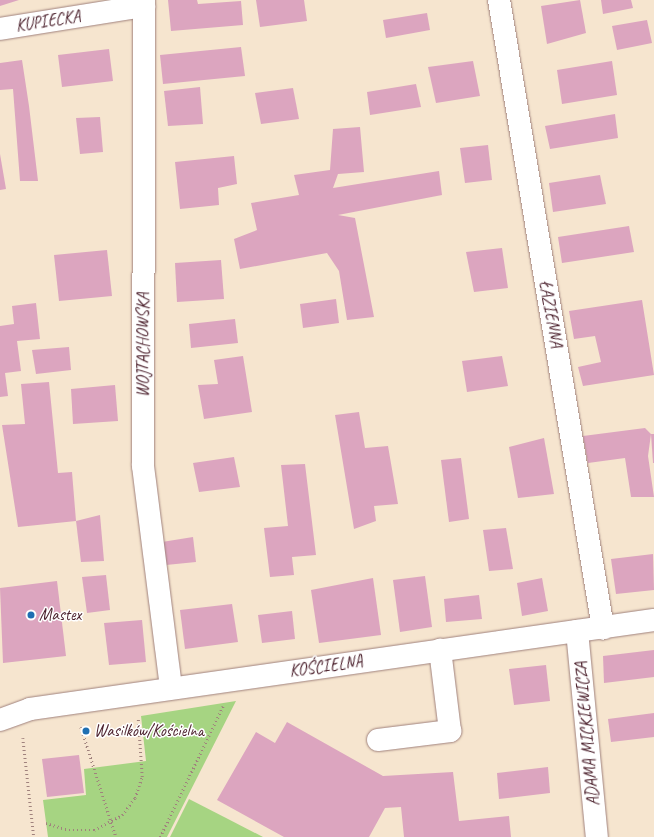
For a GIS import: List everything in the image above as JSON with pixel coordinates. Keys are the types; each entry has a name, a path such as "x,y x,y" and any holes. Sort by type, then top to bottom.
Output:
{"street":[{"name":"ŁAZIENNA","path":"499,0 603,628"},
{"name":"KUPIECKA","path":"0,29 144,3"},
{"name":"WOJTACHOWSKA","path":"144,3 143,466 171,688"},
{"name":"KOŚCIELNA","path":"0,720 30,709 654,620"},
{"name":"ADAMA MICKIEWICZA","path":"577,631 597,837"},
{"path":"378,740 450,731 440,650"}],"path":[{"path":"160,837 226,700"},
{"path":"46,823 82,830 112,822 135,798 142,777 137,713"},
{"path":"79,721 116,837"},
{"path":"22,731 34,837"}],"green space":[{"path":"236,701 167,837 48,837 43,800 86,795 84,769 146,761 141,716"},
{"path":"189,799 228,819 263,837 170,837"}],"building":[{"path":"0,0 19,0 0,6"},
{"path":"168,0 197,0 198,4 241,1 243,25 171,31"},
{"path":"256,0 304,0 307,21 260,27"},
{"path":"580,0 586,33 547,44 541,6"},
{"path":"601,0 631,0 633,8 603,14"},
{"path":"427,13 430,30 386,38 383,20"},
{"path":"647,20 652,43 617,50 612,26"},
{"path":"241,47 245,76 163,84 160,55"},
{"path":"109,49 113,81 62,87 58,55"},
{"path":"22,60 38,181 20,181 13,89 0,90 0,63"},
{"path":"473,61 480,96 436,103 428,67"},
{"path":"612,61 617,95 562,104 557,70"},
{"path":"416,84 421,107 370,115 367,92"},
{"path":"200,87 203,124 168,126 164,91"},
{"path":"293,88 299,119 261,124 255,93"},
{"path":"615,114 618,138 550,149 545,126"},
{"path":"100,117 103,152 80,154 76,118"},
{"path":"360,127 364,172 338,174 333,188 439,171 442,195 338,215 355,218 374,317 347,320 339,271 327,253 240,269 234,239 257,230 251,203 299,195 294,175 330,170 333,129"},
{"path":"488,145 492,180 465,183 460,148"},
{"path":"0,154 6,189 0,190"},
{"path":"234,156 237,184 218,188 219,205 180,209 175,162"},
{"path":"600,175 606,204 553,212 549,183"},
{"path":"629,226 634,252 562,263 558,237"},
{"path":"502,248 508,288 474,292 466,252"},
{"path":"107,250 112,296 59,301 54,255"},
{"path":"221,260 224,299 177,302 175,263"},
{"path":"336,299 339,323 303,328 300,304"},
{"path":"642,300 654,375 583,386 578,367 601,362 595,336 574,339 569,311"},
{"path":"36,303 40,339 17,341 21,371 5,373 8,396 0,397 0,326 14,324 12,306"},
{"path":"235,319 238,343 191,348 189,324"},
{"path":"69,347 71,370 36,374 32,350"},
{"path":"243,356 252,412 204,419 198,385 218,384 214,360"},
{"path":"502,356 508,386 467,392 462,361"},
{"path":"49,382 58,473 72,472 76,521 18,527 2,425 25,424 21,384"},
{"path":"115,385 118,421 73,424 71,389"},
{"path":"359,412 365,448 388,446 398,504 374,506 376,521 354,529 335,415"},
{"path":"645,428 651,434 648,456 654,497 631,497 625,458 588,463 583,436"},
{"path":"651,434 654,434 654,463 653,463"},
{"path":"544,438 554,494 518,498 509,447"},
{"path":"234,457 240,487 199,492 193,463"},
{"path":"461,458 469,519 449,522 441,460"},
{"path":"305,464 316,555 292,557 294,575 270,577 264,528 288,526 281,465"},
{"path":"100,515 104,561 81,562 76,521"},
{"path":"506,528 513,569 489,571 483,530"},
{"path":"193,537 196,562 166,565 162,542"},
{"path":"653,554 654,590 616,594 611,559"},
{"path":"106,575 110,610 87,613 82,577"},
{"path":"425,576 432,627 400,632 393,580"},
{"path":"373,578 381,635 319,643 311,590"},
{"path":"542,578 548,611 522,616 517,583"},
{"name":"Mastex","path":"57,581 66,656 3,663 0,588"},
{"path":"479,595 482,619 446,622 444,599"},
{"path":"232,604 238,642 185,649 180,610"},
{"path":"292,611 295,639 262,643 258,615"},
{"path":"142,620 146,662 109,665 104,623"},
{"path":"654,650 654,677 604,683 603,656"},
{"path":"546,665 550,701 514,705 509,669"},
{"path":"654,713 654,737 611,742 608,719"},
{"path":"287,722 383,776 453,772 459,821 509,816 511,837 404,837 401,807 385,808 369,837 284,837 217,800 256,732 275,743"},
{"path":"79,755 84,793 47,797 42,759"},
{"path":"548,767 550,793 499,799 497,773"}],"place":[{"name":"Mastex","path":"31,615"},
{"name":"Wasilków/Kościelna","path":"86,731"}]}
